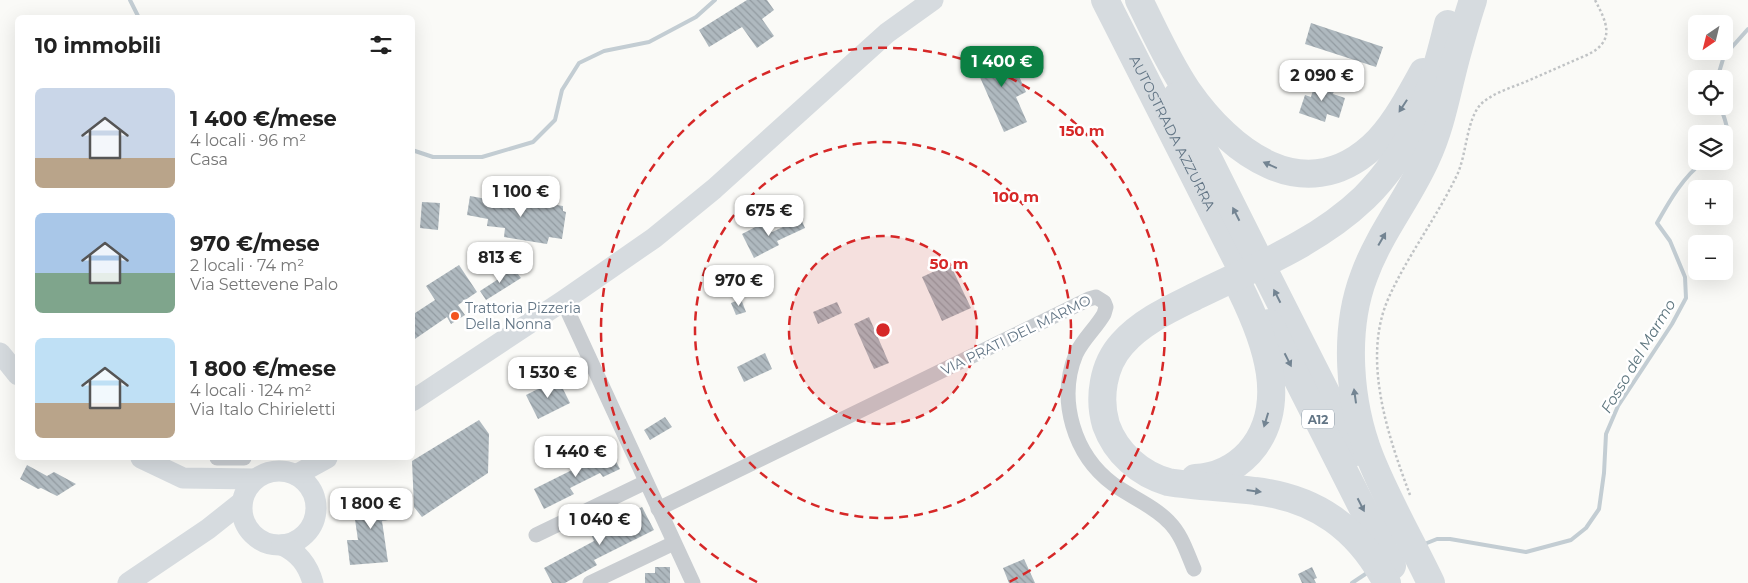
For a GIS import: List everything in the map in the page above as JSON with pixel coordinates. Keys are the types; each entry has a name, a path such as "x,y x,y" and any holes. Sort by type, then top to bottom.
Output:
{"highway":[{"path":"1139,0 1183,84 1219,130 1261,161 1280,169 1301,174 1335,170 1357,158 1373,146 1407,100 1452,12"},
{"path":"1399,564 1375,469 1361,429 1352,369 1351,345 1353,322 1357,296 1369,262 1415,181 1434,140 1446,101 1456,55 1473,0"},
{"path":"1117,7 1137,78 1248,274 1268,364 1271,398 1265,426 1251,450 1240,461 1225,471 1205,477 1188,478 1168,475 1151,469 1130,453 1120,438 1109,408 1112,376 1122,355 1139,336 1151,327 1248,274 1307,240 1342,217 1366,196 1387,172 1409,140 1423,110 1435,76 1452,12"},
{"path":"1431,583 1356,540 1336,520 1305,502 1261,491 1174,483 1147,474 1132,463 1119,449 1111,435 1103,412 1103,391 1108,369 1121,345 1141,327 1156,317 1306,249 1352,217 1379,191 1408,152 1456,55"},
{"name":"A12","path":"1248,274 1399,564"}],"main road":[{"path":"415,399 564,301 670,225 777,133 887,33 933,0"},
{"path":"0,353 15,371"},
{"path":"145,460 183,478 255,479"},
{"path":"304,482 324,460"},
{"path":"128,583 208,529 242,501 248,487 255,479 264,474 278,471 304,482 315,499 316,510 309,529 303,536 293,542 272,544 260,540 248,528 244,520 242,501 223,480"},
{"path":"208,529 225,526 248,528"},
{"path":"309,529 308,541 312,561 312,578"},
{"path":"282,544 301,558 312,578"}],"street":[{"name":"VIA PRATI DEL MARMO","path":"658,509 1096,297 1104,302 1106,307 1104,314 1078,351 1070,378 1069,403 1076,437 1083,451 1102,475 1170,523 1183,542 1194,569"},
{"path":"564,301 692,583"},
{"path":"415,386 434,387"},
{"path":"536,535 646,482"},
{"path":"590,583 674,543"}],"path":[{"path":"1412,500 1392,440 1378,380 1378,333 1385,306 1457,175 1464,155 1471,122 1476,112 1483,103 1496,94 1587,55 1598,48 1605,38 1607,26 1595,0"}],"building":[{"path":"747,0 767,0 774,10 762,19 774,36 757,48 742,27 709,47 699,30"},
{"path":"1311,23 1383,47 1376,67 1305,44"},
{"path":"995,49 1001,63 1011,58 1026,92 1016,97 1027,122 1004,132 972,59"},
{"path":"1316,79 1336,85 1333,94 1345,98 1339,118 1327,114 1325,122 1299,113 1305,95 1311,97"},
{"path":"470,196 492,200 492,197 551,207 551,204 563,206 563,211 566,212 562,239 549,237 547,244 504,237 505,228 487,226 488,219 467,215"},
{"path":"422,202 440,203 438,230 420,228"},
{"path":"801,219 805,228 777,241 779,245 754,258 742,234 767,221 772,232"},
{"path":"950,264 971,308 942,321 922,277"},
{"path":"459,265 477,292 458,305 465,315 451,324 447,317 415,339 415,313 435,300 426,286"},
{"path":"514,269 521,278 486,300 480,291"},
{"path":"741,299 746,312 736,315 731,303"},
{"path":"837,302 842,313 818,324 813,312"},
{"path":"869,317 889,363 874,369 854,324"},
{"path":"765,353 772,369 744,382 737,367"},
{"path":"558,379 570,403 538,419 526,395"},
{"path":"665,417 672,427 650,440 644,430"},
{"path":"479,420 489,434 488,473 422,517 414,507 412,461"},
{"path":"610,450 620,469 603,477 600,473 570,488 574,494 544,509 534,489 572,470 570,466 596,452 598,456"},
{"path":"27,465 47,476 54,472 76,484 57,496 41,488 38,489 20,479"},
{"path":"392,494 395,519 382,521 388,562 350,565 347,540 358,540 352,499"},
{"path":"642,507 654,530 594,560 597,565 565,583 552,583 544,568 594,541 591,534"},
{"path":"1024,559 1035,583 1009,583 1003,568"},
{"path":"655,567 670,567 670,583 645,583 645,573 655,573"},
{"path":"1312,567 1317,578 1314,579 1316,583 1302,583 1298,574"}],"waterway":[{"path":"130,0 138,15"},
{"path":"415,151 433,157 482,157 533,142 555,120 562,90 579,63 604,51 649,42 696,17 715,0"},
{"name":"Fosso del Marmo","path":"1720,70 1724,56 1748,29"},
{"name":"Fosso del Marmo","path":"1723,115 1726,125"},
{"name":"Fosso del Marmo","path":"1422,545 1437,539 1450,539 1526,552 1571,540 1586,528 1599,509 1604,473 1606,434 1618,406 1672,324 1686,298 1685,277 1670,241 1657,223 1672,197 1693,170"},
{"name":"Fosso del Marmo","path":"1352,583 1367,573"}],"place":[{"name":"Trattoria Pizzeria Della Nonna","path":"455,316"}]}
